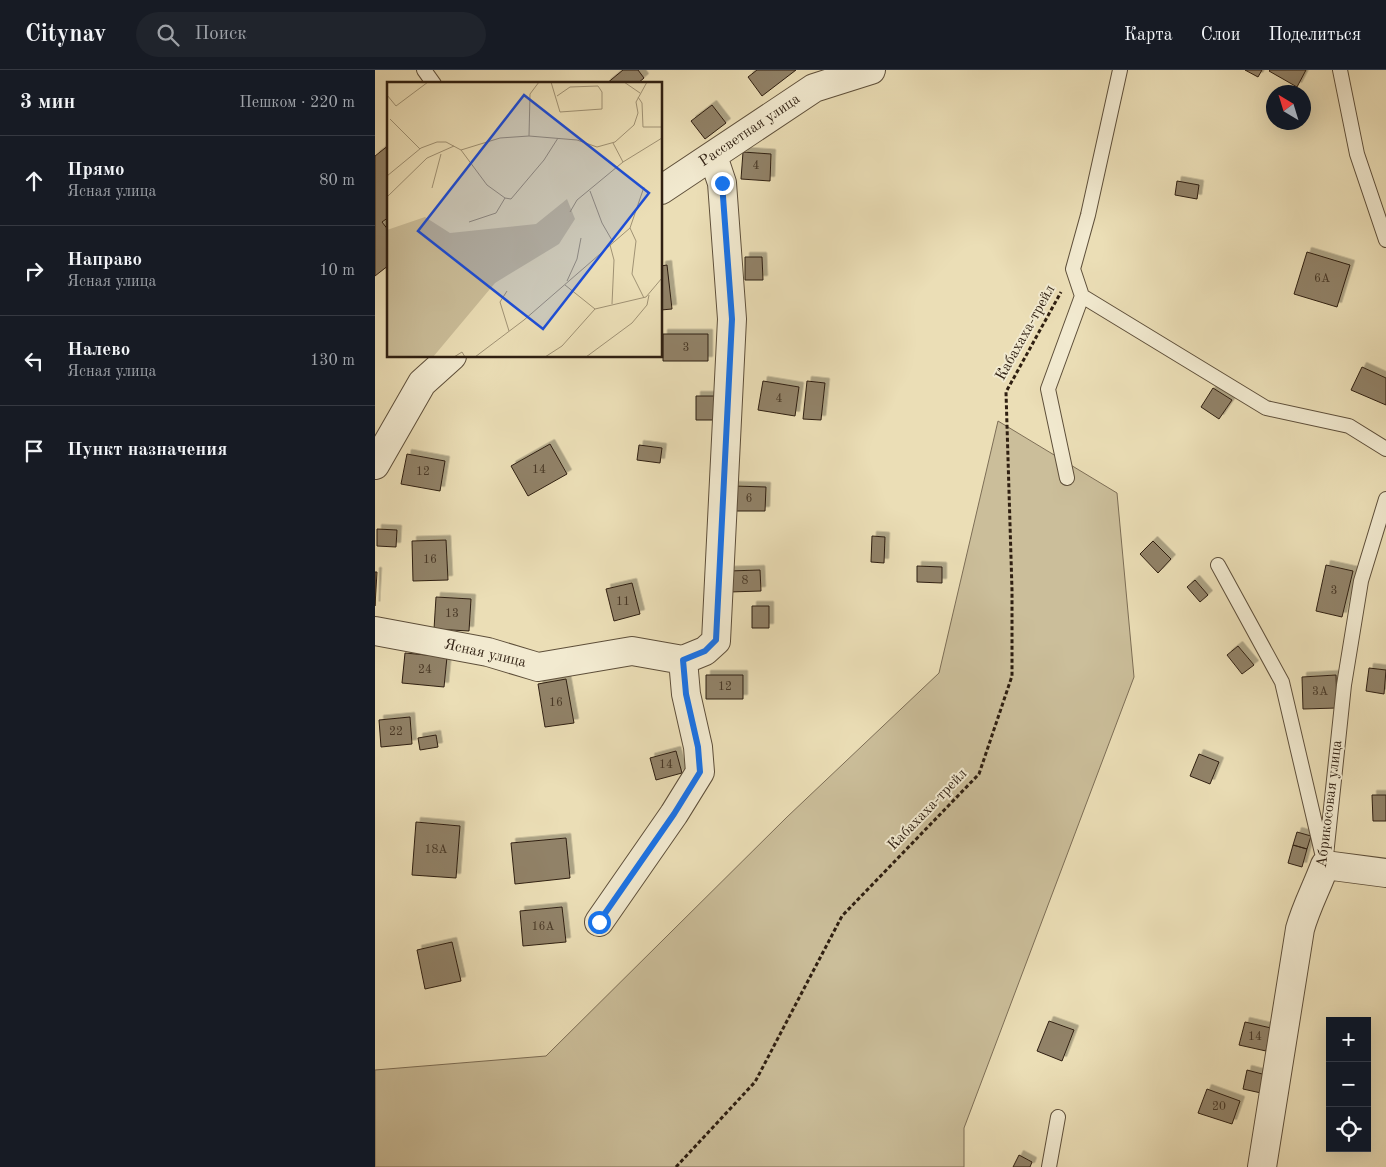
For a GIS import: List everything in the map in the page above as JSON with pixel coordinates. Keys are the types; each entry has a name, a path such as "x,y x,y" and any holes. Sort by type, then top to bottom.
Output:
{"street":[{"name":"Рассветная улица","path":"663,189 813,88 871,70"},
{"path":"599,922 674,814 700,772 698,747 686,694 683,660 705,651 716,640 732,319 722,183 713,156"},
{"path":"375,465 422,383 450,358"},
{"name":"Ясная улица","path":"375,631 488,652 538,667 632,651 683,660"},
{"path":"1325,865 1386,873"},
{"name":"Абрикосовая улица","path":"1262,1167 1299,929 1325,865"}],"lane":[{"path":"424,70 433,82"},
{"path":"1067,478 1048,389 1082,296 1073,268 1088,215 1120,70"},
{"path":"1340,70 1357,154 1386,240"},
{"path":"1082,296 1266,408 1349,426 1386,449"},
{"name":"Абрикосовая улица","path":"1325,865 1344,685 1361,581 1386,499"},
{"path":"1218,565 1282,682 1325,865"},
{"path":"1049,1167 1057,1117"}],"path":[{"name":"Кабахаха-трейл","path":"676,1167 755,1082 842,916 979,774 1012,676 1013,590 1006,392 1073,268"}],"shaded area":[{"path":"998,421 1117,493 1134,677 964,1128 964,1167 375,1167 375,1070 546,1056 787,817 939,673"}],"building":[{"path":"623,70 638,70 644,78 639,82 608,82"},
{"path":"757,70 796,70 762,96 748,77"},
{"path":"1245,70 1262,70 1258,77"},
{"path":"1306,70 1298,85 1294,85 1269,71"},
{"path":"712,105 726,123 705,139 691,121"},
{"path":"387,147 387,218 382,222 387,228 387,267 375,276 375,156"},
{"path":"743,152 771,154 770,181 741,179"},
{"path":"1177,181 1199,185 1197,199 1175,195"},
{"path":"1307,252 1350,265 1337,307 1294,294"},
{"path":"745,257 762,257 763,280 745,280"},
{"path":"667,265 672,309 663,310 663,266"},
{"path":"663,334 708,334 708,361 663,361"},
{"path":"1362,367 1386,378 1386,405 1351,390"},
{"path":"763,381 799,387 795,416 758,410"},
{"path":"807,381 825,383 821,420 803,419"},
{"path":"1213,388 1232,400 1219,419 1201,407"},
{"path":"696,396 719,396 719,420 696,420"},
{"path":"550,444 567,474 528,496 511,466"},
{"path":"639,445 662,448 660,463 637,460"},
{"path":"407,454 445,461 440,491 401,484"},
{"path":"734,486 766,487 765,511 733,511"},
{"path":"377,529 397,530 396,547 377,546"},
{"path":"872,536 885,537 884,563 871,562"},
{"path":"446,540 448,580 413,581 412,541"},
{"path":"1153,541 1171,559 1158,573 1140,554"},
{"path":"1326,565 1353,571 1342,617 1316,611"},
{"path":"917,566 942,567 942,583 917,582"},
{"path":"760,570 761,591 729,592 728,571"},
{"path":"375,572 377,572 375,606"},
{"path":"1195,580 1208,595 1200,602 1187,587"},
{"path":"632,583 640,614 614,621 606,589"},
{"path":"436,597 471,599 469,631 434,629"},
{"path":"752,606 769,606 769,628 752,628"},
{"path":"1238,646 1254,665 1242,674 1227,655"},
{"path":"405,653 447,657 444,687 402,683"},
{"path":"1369,668 1386,670 1384,694 1366,691"},
{"path":"706,675 743,675 743,699 706,699"},
{"path":"1336,675 1337,708 1303,709 1302,677"},
{"path":"566,679 574,723 545,727 538,684"},
{"path":"410,717 412,744 381,747 379,720"},
{"path":"436,735 438,747 420,750 418,738"},
{"path":"676,751 682,773 656,780 650,758"},
{"path":"1199,754 1219,762 1210,784 1190,776"},
{"path":"1372,795 1386,795 1386,821 1373,821"},
{"path":"416,822 460,826 456,878 412,875"},
{"path":"1297,832 1311,836 1307,849 1293,845"},
{"path":"566,838 570,878 515,884 511,843"},
{"path":"1293,845 1307,849 1302,867 1288,863"},
{"path":"562,907 566,942 523,946 520,911"},
{"path":"452,942 461,981 425,989 417,950"},
{"path":"1049,1021 1074,1030 1062,1061 1037,1051"},
{"path":"1245,1022 1271,1028 1266,1051 1239,1045"},
{"path":"1247,1070 1266,1075 1261,1093 1243,1089"},
{"path":"1207,1089 1240,1101 1232,1124 1198,1113"},
{"path":"1019,1155 1032,1162 1030,1167 1013,1167"}],"route":[{"path":"599,922 674,814 700,772 698,747 686,694 683,660 705,651 716,640 732,319 722,183"}]}
